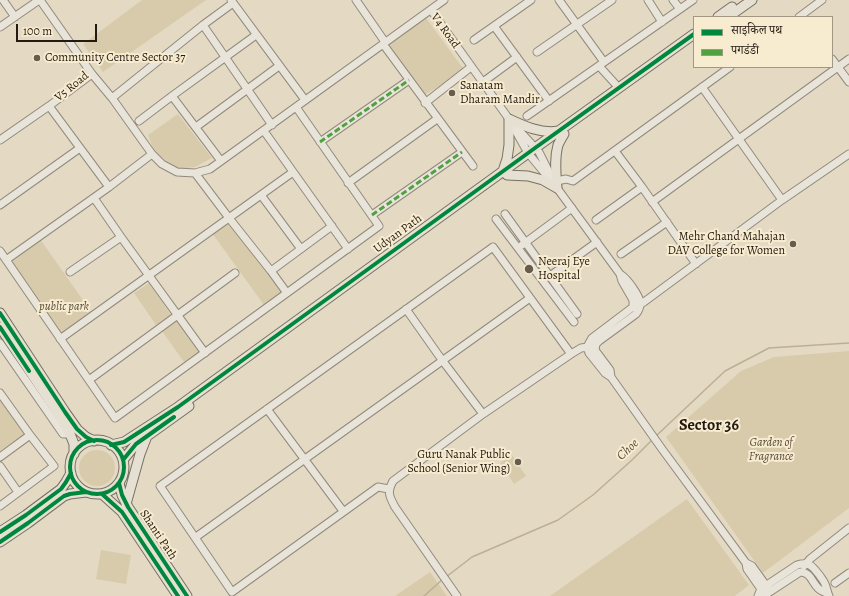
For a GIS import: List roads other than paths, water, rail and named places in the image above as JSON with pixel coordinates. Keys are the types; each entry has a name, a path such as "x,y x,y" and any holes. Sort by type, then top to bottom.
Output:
{"main road":[{"path":"719,16 742,0"},
{"path":"729,16 752,0"},
{"name":"Udyan Path","path":"111,445 124,442 178,407 533,153 693,35"},
{"name":"Udyan Path","path":"561,132 693,42"},
{"path":"509,119 526,127 547,132 561,132 556,158 557,185 528,176 505,173 509,145 509,119"},
{"name":"Udyan Path","path":"123,460 136,444 505,173"},
{"path":"0,313 73,424 86,437 94,441 105,442 115,447 121,455 124,468 119,483 110,491 102,494 86,492 64,496 0,542"},
{"path":"0,327 59,415 74,444 74,454"},
{"path":"126,504 140,454 147,436"},
{"path":"86,492 72,479 70,470 72,458 78,449 84,444 94,441"},
{"path":"0,532 61,489 71,473"},
{"name":"Shanti Path","path":"119,483 126,504 187,596"},
{"name":"Shanti Path","path":"102,494 122,512 178,596"}],"street":[{"path":"3,0 14,17"},
{"path":"0,27 40,0"},
{"name":"V5 Road","path":"0,140 92,74 40,0"},
{"path":"356,0 425,103 472,166"},
{"path":"431,10 444,0"},
{"path":"474,40 531,0"},
{"path":"559,0 619,88"},
{"path":"537,52 612,0"},
{"path":"648,0 662,22"},
{"path":"673,0 680,9"},
{"path":"527,116 693,0"},
{"path":"801,16 813,3 822,0"},
{"path":"112,98 232,2 305,100"},
{"name":"V4 Road","path":"195,174 210,169 222,161 431,10 620,274 622,281 637,304"},
{"path":"203,25 272,125"},
{"path":"494,26 549,102"},
{"path":"139,121 256,35"},
{"path":"482,82 517,57"},
{"path":"652,202 849,59"},
{"path":"833,60 849,82"},
{"path":"196,127 279,66"},
{"path":"425,103 471,67"},
{"path":"557,185 566,179 573,181 729,68"},
{"path":"92,74 112,98 152,154 162,164 177,172 195,174 287,293"},
{"path":"320,142 409,80"},
{"path":"702,87 782,200"},
{"path":"172,96 222,161"},
{"path":"49,106 109,187"},
{"path":"0,252 115,418 379,226 296,107"},
{"path":"348,182 437,119"},
{"path":"264,131 348,248"},
{"path":"0,205 80,148"},
{"path":"615,151 696,264"},
{"path":"372,215 462,152"},
{"path":"6,260 94,198 152,154"},
{"path":"457,596 395,507 390,497 389,489 393,481 483,414 570,354 581,348 592,346 599,341 636,314 639,311 637,304 696,264 782,200 849,154"},
{"path":"60,339 293,172"},
{"path":"596,220 642,187"},
{"path":"261,195 301,249"},
{"path":"94,198 120,237 205,353"},
{"path":"519,248 572,208"},
{"path":"505,214 577,314"},
{"path":"496,219 574,322"},
{"path":"621,254 666,222"},
{"path":"271,271 332,226"},
{"path":"70,272 120,237"},
{"path":"550,276 597,242"},
{"path":"389,489 378,486 232,592 160,486 493,247 570,354"},
{"path":"89,380 235,273"},
{"path":"196,537 530,298"},
{"path":"406,309 483,414"},
{"path":"0,343 63,434 70,434"},
{"path":"592,346 589,353 604,373 611,377 746,563 752,566 764,592"},
{"path":"0,393 54,466 0,506"},
{"path":"267,409 343,511"},
{"path":"0,457 30,435"},
{"path":"0,466 18,492"},
{"path":"802,572 806,564 849,528"},
{"path":"764,592 797,565 809,564 813,566 826,584 828,595"},
{"path":"764,592 802,572 808,574 819,589 828,595"},
{"path":"835,583 849,572"}],"waterway":[{"name":"Choe","path":"656,436 725,371 769,348 849,343"},
{"name":"Choe","path":"446,577 472,557 558,520 593,495 652,440"},
{"name":"Choe","path":"424,596 443,579"}],"place":[{"name":"Community Centre Sector 37","path":"37,58"},
{"name":"Sanatam Dharam Mandir","path":"452,93"},
{"name":"Mehr Chand Mahajan DAV College for Women","path":"793,244"},
{"name":"Neeraj Eye Hospital","path":"529,269"},
{"name":"Guru Nanak Public School (Senior Wing)","path":"518,462"}],"district":[{"name":"Sector 36","path":"709,426"}],"park label":[{"name":"public park","path":"64,307"},
{"name":"Garden of Fragrance","path":"771,450"}]}
